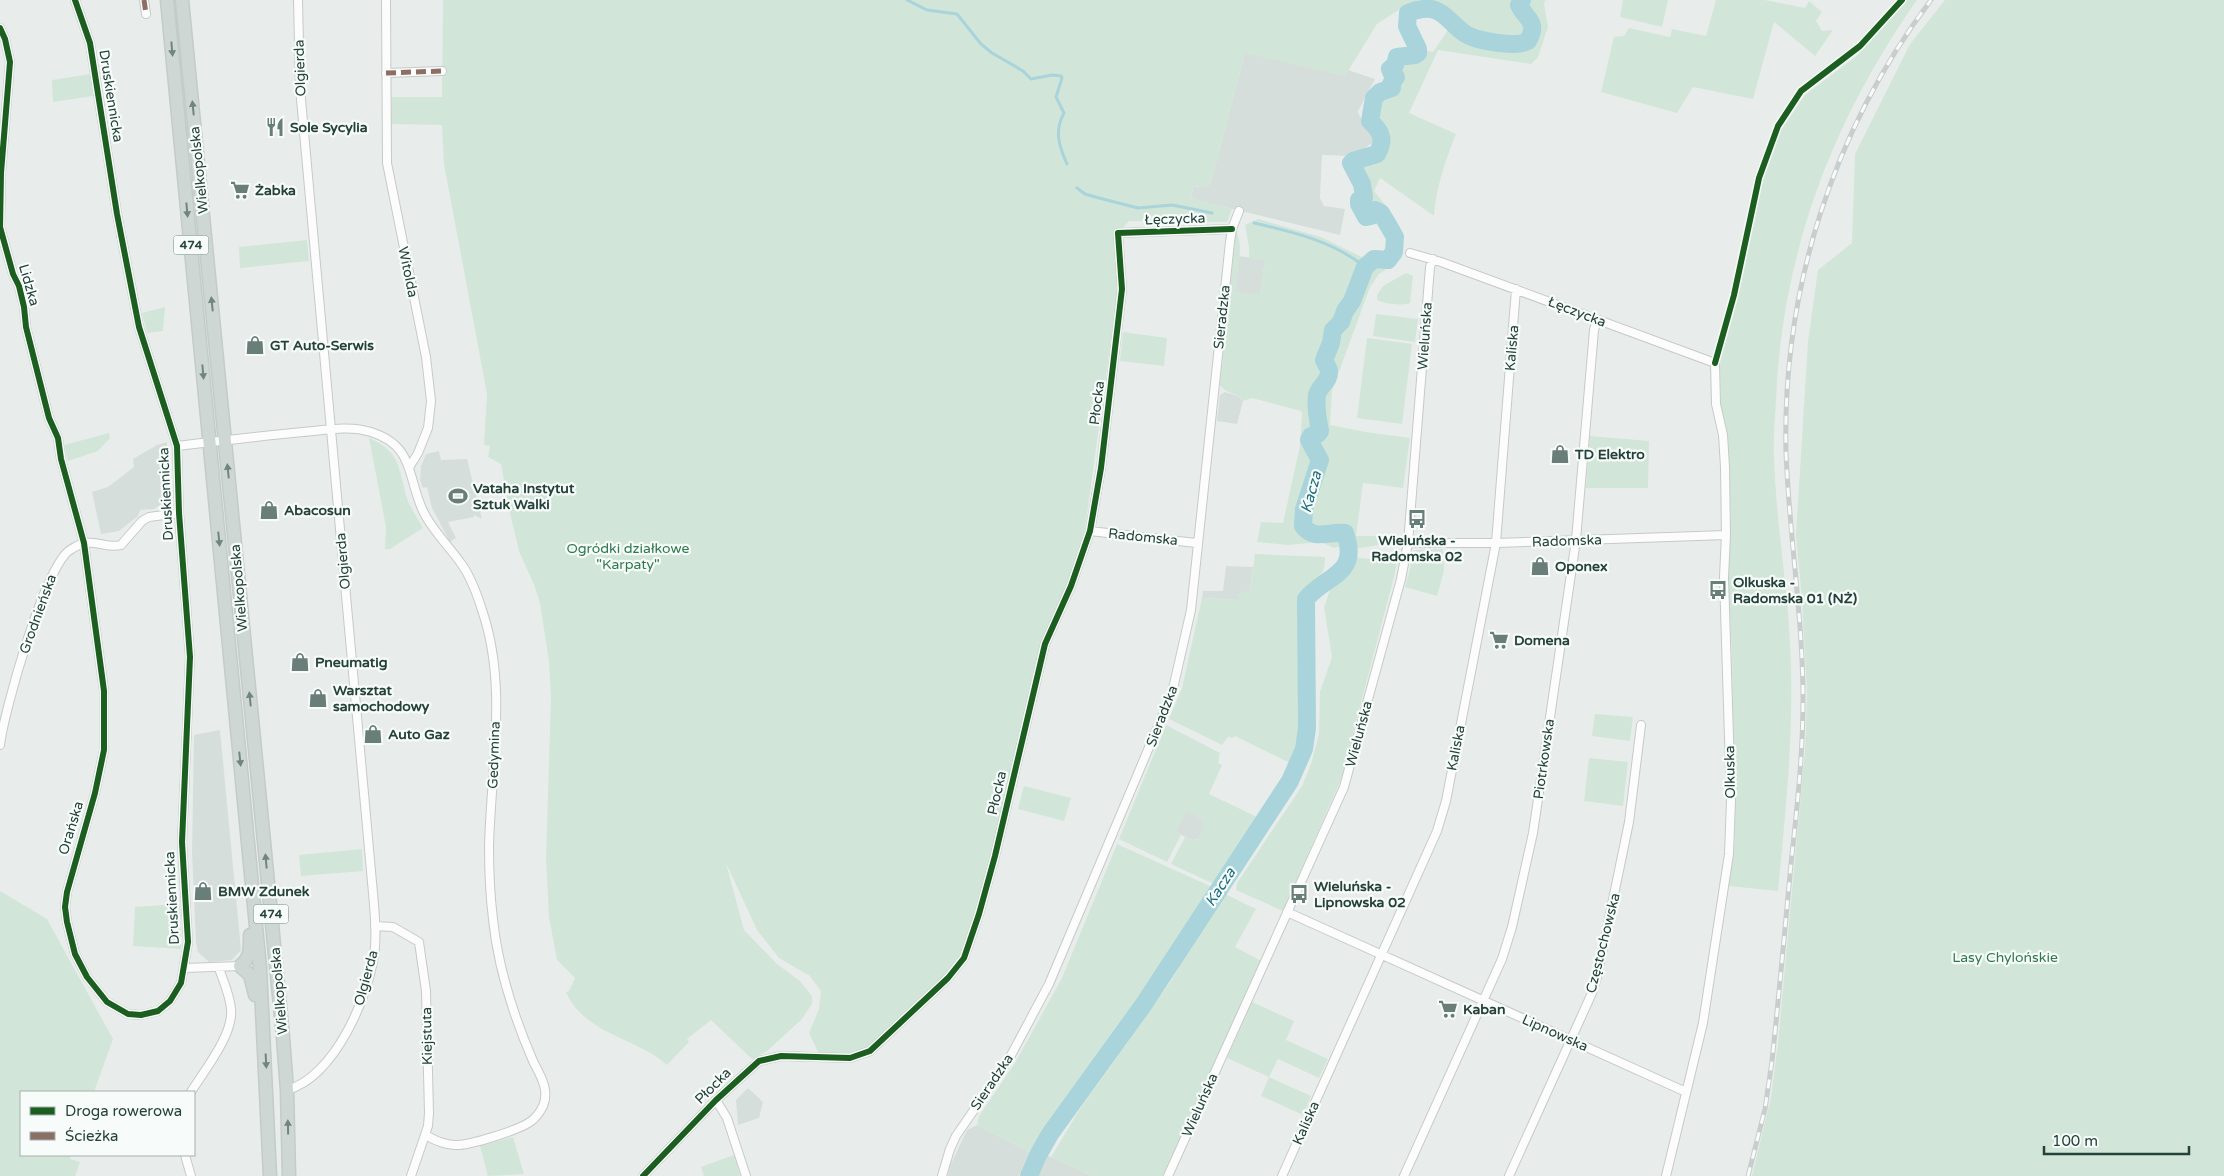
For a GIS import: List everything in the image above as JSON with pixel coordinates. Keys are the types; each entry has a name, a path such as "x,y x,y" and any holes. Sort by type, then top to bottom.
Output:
{"main road":[{"name":"Wielkopolska","path":"167,0 253,885 265,1039 270,1176"},
{"name":"Wielkopolska","path":"182,0 287,1090 289,1176"},
{"path":"253,885 250,950 248,959 240,966 250,974 253,981 265,1039"}],"street":[{"name":"Druskiennicka","path":"75,0 90,43 117,214 139,327 177,446 179,513 190,657 182,842 188,942 185,968"},
{"path":"144,0 146,14"},
{"name":"Olgierda","path":"287,1090 299,1086 316,1074 330,1056 353,1019 364,994 375,947 375,926 300,88 298,0"},
{"name":"Witolda","path":"386,0 387,164 426,357 431,401 426,434 410,466"},
{"name":"Lidzka","path":"0,28 5,39 10,62 2,150 0,227 13,274 19,286 28,336 49,418 58,438 61,459 84,543"},
{"path":"386,73 442,71"},
{"name":"Sieradzka","path":"942,1176 956,1136 1009,1060 1050,984 1172,692 1187,633 1232,229 1239,211"},
{"name":"Łęczycka","path":"1118,233 1232,229"},
{"name":"Płocka","path":"643,1176 716,1100 750,1068 768,1058 781,1056 841,1059 870,1051 948,978 964,958 995,856 1045,644 1071,586 1090,531 1104,449 1122,289 1118,233"},
{"name":"Łęczycka","path":"1410,254 1433,259 1714,363"},
{"name":"Wieluńska","path":"1168,1176 1348,774 1401,579 1408,543 1430,267 1433,259"},
{"name":"Kaliska","path":"1282,1176 1437,831 1446,801 1496,543 1516,289"},
{"name":"Piotrkowska","path":"1404,1176 1483,1002 1508,941 1534,833 1576,540 1594,330 1597,320"},
{"name":"Olkuska","path":"1666,1176 1703,1023 1729,854 1731,792 1724,578 1726,535 1723,435 1716,404 1714,363"},
{"name":"Gedymina","path":"243,438 330,429 359,429 373,432 398,448 410,466 414,488 424,512 435,532 463,565 484,615 494,662 495,686 496,730 489,846 490,893 494,926 501,961 521,1032 546,1091 545,1102 537,1116 527,1124 466,1145 441,1143 425,1135"},
{"name":"Druskiennicka","path":"177,446 243,438"},
{"path":"84,543 95,542 121,546 142,521 179,513"},
{"name":"Radomska","path":"1090,531 1196,542"},
{"name":"Radomska","path":"1408,543 1496,543 1726,535"},
{"name":"Grodnieńska","path":"0,745 2,726 16,673 52,573 64,555 84,543"},
{"name":"Orańska","path":"84,543 104,691 104,750 67,892 65,907 70,938 75,954 96,990 107,1002 128,1014 141,1015 158,1011 177,993 185,968"},
{"name":"Częstochowska","path":"1509,1176 1571,1040 1597,977 1626,838 1641,725"},
{"name":"Lipnowska","path":"1287,912 1686,1092"},
{"name":"Kiejstuta","path":"375,926 394,927 419,942 426,992 429,1113 425,1135 411,1176"},
{"path":"185,968 240,966"},
{"path":"193,1091 226,1034 231,1019 230,1000 219,968"},
{"path":"716,1100 727,1118 746,1176"},
{"path":"185,1156 191,1176"}],"shaded area":[{"path":"1245,53 1348,70 1375,79 1358,111 1376,140 1361,151 1350,156 1322,155 1320,198 1324,206 1345,209 1340,235 1191,199 1193,187 1210,185"},
{"path":"1239,256 1265,260 1260,296 1235,292"},
{"path":"1225,392 1238,396 1243,401 1237,424 1217,421 1220,395"},
{"path":"167,442 167,463 163,468 166,494 163,503 154,509 140,510 138,516 119,531 101,534 92,492 108,487 134,467 133,459 157,445"},
{"path":"439,451 441,460 467,459 482,519 474,515 474,517 448,522 456,538 450,542 432,508 427,487 423,488 420,480 421,466 426,454"},
{"path":"1226,566 1253,567 1250,590 1238,600 1202,598 1203,591 1223,591"},
{"path":"220,730 241,950 232,960 209,962 198,952 196,942 192,853 194,735"},
{"path":"1187,810 1202,819 1204,828 1198,839 1192,840 1175,832"},
{"path":"748,1088 763,1102 759,1118 738,1125 736,1100"},
{"path":"977,1125 1029,1152 1019,1176 948,1176 950,1166 967,1130"},
{"path":"1035,1150 1051,1157 1093,1176 1023,1176"}],"green space":[{"name":"Ogródki działkowe \"Karpaty\"","path":"443,0 1420,0 1408,4 1377,24 1345,76 1245,53 1210,185 1193,187 1191,198 1232,209 1227,222 1129,221 1118,233 1114,242 1118,287 1085,529 1067,583 1042,642 1034,668 992,854 962,957 942,980 895,1025 880,1038 857,1052 819,1054 809,1033 819,1009 821,991 810,976 779,958 757,930 726,863 744,930 777,964 800,981 812,996 812,1004 801,1020 767,1051 752,1059 711,1020 687,1039 689,1042 667,1065 655,1056 612,1034 585,1017 574,1006 566,992 569,991 575,978 557,960 549,917 546,859 551,698 549,661 540,603 519,551 501,464 488,457 490,446 484,445 487,394 444,164 442,125 391,124 392,97 442,97"},
{"path":"1427,0 1546,0 1544,3 1548,27 1538,57 1531,64 1438,50 1409,113 1456,134 1442,175 1434,216 1380,178 1374,191 1391,212 1401,230 1401,249 1398,262 1379,274 1370,287 1332,391 1330,425 1410,438 1403,488 1363,483 1356,536 1402,536 1397,542 1354,549 1355,540 1343,541 1342,546 1334,548 1321,542 1288,545 1257,542 1261,522 1283,523 1300,446 1302,414 1301,411 1252,398 1243,401 1220,385 1236,231 1239,238 1240,253 1235,292 1260,295 1265,260 1249,258 1245,225 1258,219 1321,237 1364,258 1384,253 1391,239 1379,225 1372,222 1367,224 1359,217 1357,213 1357,188 1348,161 1351,158 1362,158 1376,153 1379,148 1382,135 1373,119 1381,96 1388,95 1397,82 1402,59 1413,59 1422,50 1433,52 1456,18 1440,3"},
{"path":"1623,0 1668,0 1662,27 1620,17"},
{"path":"1716,0 1765,0 1805,8 1809,1 1822,12 1816,21 1822,31 1833,30 1815,56 1774,22 1753,99 1693,87 1677,113 1601,92 1614,37 1624,36 1629,28 1670,37 1672,29 1706,36"},
{"path":"1904,0 1917,0 1887,46 1860,93 1837,141 1817,190 1801,241 1789,293 1780,346 1774,442 1777,509 1790,642 1791,697 1788,780 1778,891 1729,886 1735,838 1732,653 1728,578 1731,519 1728,440 1721,406 1720,358 1761,183 1775,139 1805,95 1858,55"},
{"name":"Lasy Chylońskie","path":"1945,0 2224,0 2224,1176 1752,1176 1771,1097 1778,1043 1805,751 1807,694 1802,599 1796,535 1808,342 1818,270 1852,243 1855,154 1910,44"},
{"path":"90,74 93,96 53,102 52,80"},
{"path":"307,240 309,261 240,268 239,247"},
{"path":"1406,273 1413,276 1410,303 1394,304 1377,300 1377,295 1383,286"},
{"path":"165,307 163,331 147,333 142,313"},
{"path":"1376,314 1418,319 1415,342 1373,336"},
{"path":"1123,332 1167,338 1164,366 1120,361"},
{"path":"1367,338 1412,344 1402,424 1357,418"},
{"path":"109,433 110,438 98,451 68,461 64,445"},
{"path":"1590,436 1649,441 1648,488 1586,488"},
{"path":"369,438 380,444 394,456 408,501 423,528 390,549 385,549 386,527"},
{"path":"1443,549 1444,571 1437,596 1405,587 1415,550"},
{"path":"1255,554 1325,557 1322,572 1306,589 1300,603 1303,612 1304,647 1301,734 1292,764 1235,736 1233,738 1228,737 1222,745 1169,719 1182,688 1202,598 1238,600 1239,594 1250,590"},
{"path":"1353,557 1397,562 1341,779 1283,911 1236,890 1237,883 1302,786 1311,764 1319,734 1320,692 1332,657 1324,607 1330,590 1349,570"},
{"path":"1595,714 1633,717 1630,741 1592,736"},
{"path":"1166,725 1220,753 1218,763 1222,765 1209,794 1257,817 1226,869 1214,884 1171,864 1185,837 1192,840 1198,839 1204,828 1202,819 1187,811 1175,832 1181,835 1167,862 1119,839"},
{"path":"1589,758 1628,762 1623,806 1584,801"},
{"path":"1024,786 1071,798 1064,821 1018,809"},
{"path":"1117,844 1212,887 1201,904 1203,909 1197,918 1191,922 1160,975 1029,1152 977,1125 979,1116 1015,1063 1062,978"},
{"path":"362,849 363,871 301,876 299,855"},
{"path":"0,891 47,919 113,1039 94,1091 20,1091 20,1156 71,1156 70,1159 80,1162 75,1176 0,1176"},
{"path":"1223,893 1256,909 1235,947 1261,961 1163,1176 1093,1176 1051,1157 1080,1109 1169,984"},
{"path":"180,904 181,949 133,946 135,907"},
{"path":"1252,1002 1294,1021 1286,1040 1328,1059 1319,1078 1278,1059 1269,1077 1227,1058"},
{"path":"1269,1077 1311,1096 1303,1115 1261,1096"},
{"path":"513,1137 524,1174 488,1176 480,1146"},
{"path":"734,1155 740,1176 704,1176 701,1167"}],"waterway":[{"path":"907,0 927,10 957,14 981,44 992,53 1023,71 1031,79 1052,75 1061,76 1056,97 1064,113 1058,132 1067,164"},
{"name":"Kacza","path":"1029,1176 1050,1134 1144,1004 1290,781 1304,749 1307,728 1306,599 1339,572 1345,566 1348,558 1345,533 1317,534 1307,531 1303,526 1304,509 1320,460 1309,440 1311,436 1318,434 1320,431 1317,395 1329,375 1329,370 1324,360 1331,343 1333,330 1341,322 1345,311 1352,301 1365,267 1374,259 1388,260 1394,252 1395,237 1381,213 1375,210 1371,216 1366,217 1359,204 1359,200 1364,197 1362,184 1351,163 1377,154 1381,144 1381,136 1370,121 1374,98 1380,92 1392,88 1391,84 1396,77 1390,69 1395,65 1397,57 1418,53 1418,49 1407,26 1408,13 1419,10 1435,10 1469,36 1496,43 1514,44 1528,41 1532,29 1530,21 1519,5 1522,0"},
{"path":"1077,188 1085,194 1138,208 1172,205 1212,213"},
{"path":"1254,223 1298,234 1326,244 1340,250 1365,267"}],"railway":[{"path":"1748,1176 1765,1109 1772,1061 1802,740 1801,637 1786,452 1787,391 1793,331 1804,272 1820,214 1841,157 1866,103 1896,50 1931,0"}],"marked path":[{"path":"144,0 146,14"},
{"path":"386,73 442,71"}],"cycle path":[{"path":"0,28 5,39 10,62 1,173 0,227 13,274 19,286 26,327 49,418 58,438 61,459 84,543 104,691 104,750 95,793 67,892 65,907 67,922 75,954 87,977 107,1002 128,1014 141,1015 158,1011 170,1001 181,983 188,942 182,842 190,657 179,513 177,446 139,327 117,214 90,43 75,0"},
{"path":"1715,363 1734,295 1759,178 1778,126 1801,91 1860,46 1902,0"},
{"path":"643,1176 716,1100 759,1061 781,1056 850,1058 870,1051 948,978 964,958 979,914 995,856 1045,644 1071,586 1090,531 1101,468 1122,289 1118,233 1232,229"}],"place":[{"name":"Sole Sycylia","path":"275,127"},
{"name":"Żabka","path":"240,190"},
{"name":"GT Auto-Serwis","path":"255,345"},
{"name":"TD Elektro","path":"1560,454"},
{"name":"Vataha Instytut Sztuk Walki","path":"458,496"},
{"name":"Abacosun","path":"269,510"},
{"name":"Wieluńska - Radomska 02","path":"1417,519"},
{"name":"Oponex","path":"1540,566"},
{"name":"Olkuska - Radomska 01 (NŻ)","path":"1718,590"},
{"name":"Domena","path":"1499,640"},
{"name":"Pneumatig","path":"300,662"},
{"name":"Warsztat samochodowy","path":"318,698"},
{"name":"Auto Gaz","path":"373,734"},
{"name":"BMW Zdunek","path":"203,891"},
{"name":"Wieluńska - Lipnowska 02","path":"1299,894"},
{"name":"Kaban","path":"1448,1009"}]}
